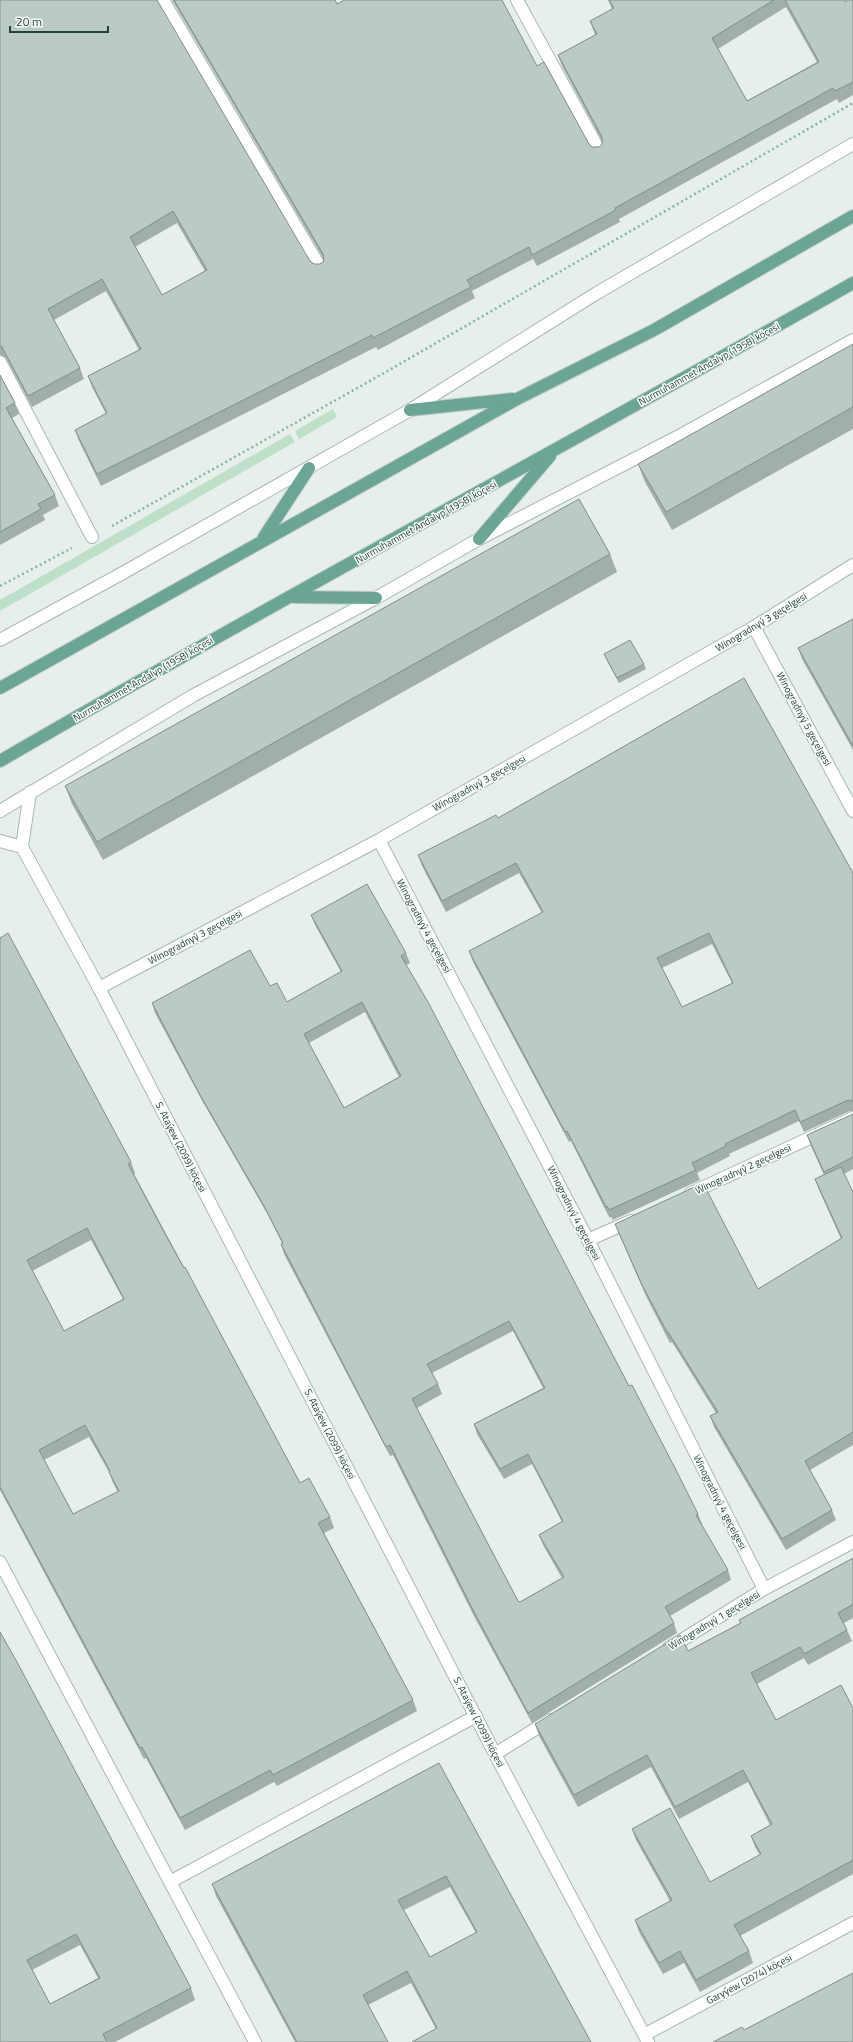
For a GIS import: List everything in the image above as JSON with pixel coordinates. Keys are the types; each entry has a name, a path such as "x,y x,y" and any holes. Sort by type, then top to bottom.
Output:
{"main road":[{"path":"0,688 263,539 517,399 654,330 853,216"},
{"name":"Nurmuhammet Andalyp (1958) köçesi","path":"0,761 167,664 292,596 853,283"},
{"path":"410,410 517,399"},
{"path":"479,539 556,449"},
{"path":"263,539 309,468"},
{"path":"292,596 376,598"}],"street":[{"path":"163,0 321,270"},
{"path":"516,0 600,152"},
{"path":"0,640 410,410 597,293 853,144"},
{"path":"0,811 194,695 376,598 479,539 681,435 853,340"},
{"path":"0,362 92,537"},
{"name":"Winogradnyý 3 geçelgesi","path":"99,988 379,840 754,627 853,565"},
{"name":"Winogradnyý 5 geçelgesi","path":"754,627 853,811"},
{"path":"0,841 22,847 30,792"},
{"name":"Winogradnyý 4 geçelgesi","path":"379,840 588,1240 764,1590"},
{"name":"S. Ataýew (2099) köçesi","path":"22,847 99,988 495,1754 646,2038"},
{"name":"Winogradnyý 2 geçelgesi","path":"681,1197 853,1118"},
{"path":"588,1240 638,1217"},
{"name":"Winogradnyý 1 geçelgesi","path":"656,1655 764,1590 853,1542"},
{"path":"0,1562 255,2042"},
{"path":"495,1754 562,1712"},
{"path":"170,1882 476,1716"},
{"name":"Garyýew (2074) köçesi","path":"646,2038 853,1923"}],"path":[{"path":"0,586 92,537 384,373 853,103"}],"green space":[{"path":"333,409 337,417 299,439 295,431"},
{"path":"290,434 295,442 0,611 0,600"}],"building":[{"path":"0,0 157,0 310,261 314,264 320,264 324,261 323,254 174,0 335,0 337,4 344,0 502,0 537,66 544,62 589,144 592,147 599,147 602,144 602,137 558,55 597,34 590,21 614,8 609,0 774,0 712,38 747,101 819,62 785,0 845,0 845,2 848,0 853,0 853,82 835,91 833,88 615,208 616,210 532,255 529,247 467,280 471,287 373,338 372,335 97,474 75,430 107,413 88,376 141,349 102,279 48,309 80,368 28,396 2,347 0,346","holes":["173,211 207,270 162,295 130,237"]},
{"path":"853,344 853,407 666,512 638,464"},
{"path":"0,375 15,403 6,408 55,495 38,504 41,509 0,532"},
{"path":"579,499 610,554 97,842 65,786"},
{"path":"853,619 853,746 798,648"},
{"path":"630,640 644,664 617,678 604,654"},
{"path":"744,678 853,873 853,1102 850,1100 846,1101 800,1122 795,1110 725,1144 726,1146 692,1163 696,1170 609,1210 607,1206 606,1207 567,1131 565,1132 469,951 543,912 516,863 442,901 418,855 496,815 498,818","holes":["709,933 733,983 682,1007 657,958"]},
{"path":"367,884 406,953 401,956 428,1002 629,1386 632,1385 698,1514 696,1515 728,1570 665,1607 674,1623 528,1713 472,1608 390,1445 386,1447 281,1244 283,1243 264,1206 200,1095 152,1003 250,950 270,986 277,983 287,1002 342,971 311,915","holes":["362,1002 401,1076 344,1108 304,1034","509,1321 545,1388 474,1424 500,1469 528,1454 563,1521 539,1535 564,1577 520,1602 518,1601 412,1399 438,1384 427,1364"]},
{"path":"8,933 131,1162 128,1164 164,1232 184,1268 185,1267 300,1483 309,1478 330,1517 318,1523 413,1700 273,1775 270,1770 180,1818 142,1747 140,1748 0,1487 0,938","holes":["87,1228 124,1299 64,1331 27,1260","85,1425 119,1491 73,1514 39,1450"]},
{"path":"853,1114 853,1157 824,1172 807,1135"},
{"path":"841,1167 853,1192 853,1432 805,1461 832,1510 782,1539 710,1416 718,1412 667,1332 642,1285 615,1224 703,1183 758,1289 842,1238 815,1179"},
{"path":"853,1558 853,1604 838,1613 847,1630 804,1654 800,1647 751,1673 776,1720 841,1685 853,1708 853,1860 734,1925 749,1951 696,1980 680,1951 659,1963 635,1920 672,1900 632,1829 670,1808 710,1882 761,1854 751,1836 772,1824 743,1770 675,1807 647,1755 574,1795 535,1724 680,1635 688,1651 741,1623 739,1620"},
{"path":"0,1632 191,1988 103,2034 107,2042 0,2042","holes":["76,1934 100,1978 50,2004 27,1960"]},
{"path":"439,1763 591,2042 412,2042 437,2028 407,1971 363,1995 388,2042 297,2042 212,1884","holes":["446,1876 477,1932 430,1957 398,1900"]},
{"path":"853,1973 853,2042 713,2042 742,2027 744,2030"}]}
